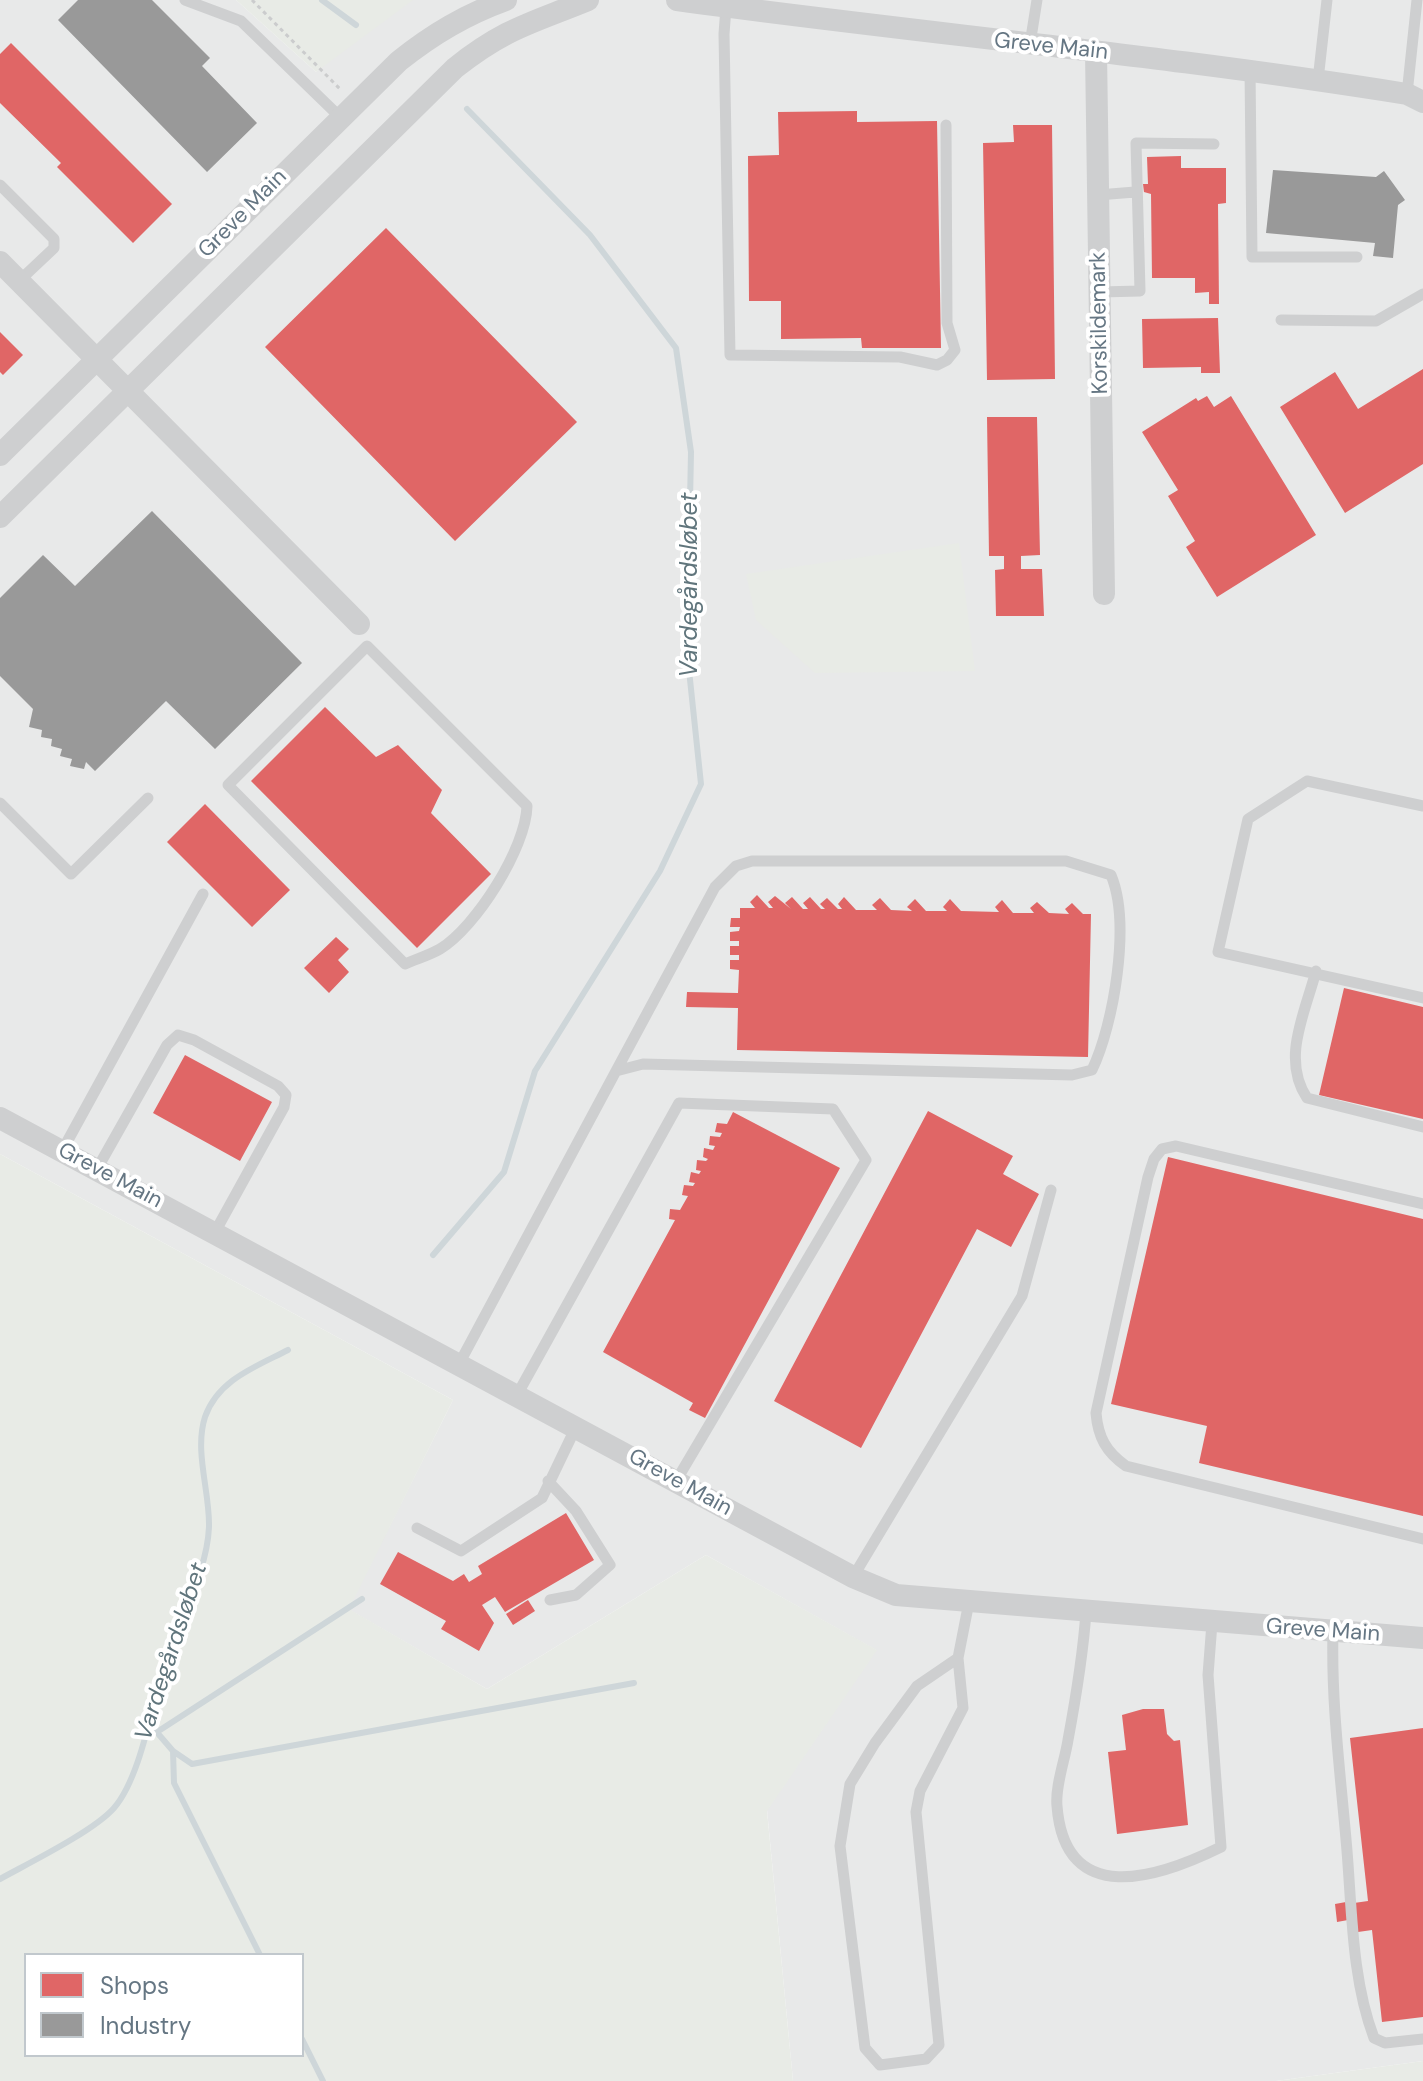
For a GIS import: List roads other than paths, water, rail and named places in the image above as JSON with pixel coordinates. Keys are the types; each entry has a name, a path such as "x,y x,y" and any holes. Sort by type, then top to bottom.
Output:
{"street":[{"name":"Greve Main","path":"0,455 399,61 436,32 472,12 506,0"},
{"name":"Greve Main","path":"0,517 455,68 490,40 523,23 588,0"},
{"name":"Greve Main","path":"677,0 1030,45 1250,69 1415,98"},
{"name":"Korskildemark","path":"1096,52 1104,594"},
{"path":"0,262 359,624"},
{"name":"Greve Main","path":"0,1118 853,1577 896,1595 1423,1638"}],"lane":[{"path":"185,0 241,21 348,111"},
{"path":"1030,45 1037,0"},
{"path":"1318,80 1327,0"},
{"path":"1415,98 1419,3"},
{"path":"726,7 730,355 900,357 937,365 947,360 955,350 947,323 946,125"},
{"path":"1250,69 1252,257 1357,257"},
{"path":"1100,292 1140,291 1136,143 1214,144"},
{"path":"0,185 54,239 54,248 19,281"},
{"path":"1098,195 1135,192"},
{"path":"1281,320 1376,321 1423,294"},
{"path":"359,624 367,646 527,806 527,825 495,891 442,948 405,964 228,785 367,646"},
{"path":"1423,806 1307,781 1248,819 1218,952 1316,971 1423,998"},
{"path":"0,803 71,874 148,798"},
{"path":"459,1364 616,1071 715,887 736,866 752,861 1066,861 1111,875 1119,895 1117,972 1099,1054 1092,1070 1057,1075 643,1064 616,1071"},
{"path":"62,1151 203,894"},
{"path":"1316,971 1293,1058 1297,1083 1307,1098 1423,1127"},
{"path":"97,1169 167,1045 178,1035 194,1040 278,1086 286,1095 284,1107 215,1232"},
{"path":"517,1395 679,1103 833,1109 866,1160 676,1481"},
{"path":"1423,1204 1176,1146 1162,1149 1148,1177 1096,1413 1103,1443 1112,1457 1126,1466 1423,1539"},
{"path":"853,1577 1022,1296 1051,1190"},
{"path":"417,1528 461,1551 542,1498 576,1426"},
{"path":"548,1481 576,1511 610,1565 576,1595 550,1600"},
{"path":"958,1658 917,1686 875,1743 850,1784 840,1846 865,2048 880,2065 926,2059 939,2045 916,1812 920,1791 963,1708 958,1658 969,1602"},
{"path":"1086,1612 1082,1666 1056,1804 1067,1852 1094,1873 1115,1877 1174,1870 1221,1847 1208,1675 1212,1623"},
{"path":"1333,1632 1333,1681 1355,1943 1367,2020 1374,2038 1385,2043 1423,2039"}],"waterway":[{"name":"Vardegårdsløbet","path":"322,0 356,25"},
{"name":"Vardegårdsløbet","path":"433,1255 504,1172 535,1071 660,871 701,784 687,651 691,452 676,348 590,235 467,109"},
{"name":"Vardegårdsløbet","path":"0,1879 92,1827 114,1808 124,1793 140,1754 170,1648 204,1558 209,1527 201,1444 205,1417 211,1404 228,1384 288,1350"},
{"path":"157,1732 362,1599"},
{"path":"148,1722 173,1751 192,1764 634,1683"},
{"path":"173,1751 174,1783 259,1953"},
{"path":"304,2043 323,2081"}]}
